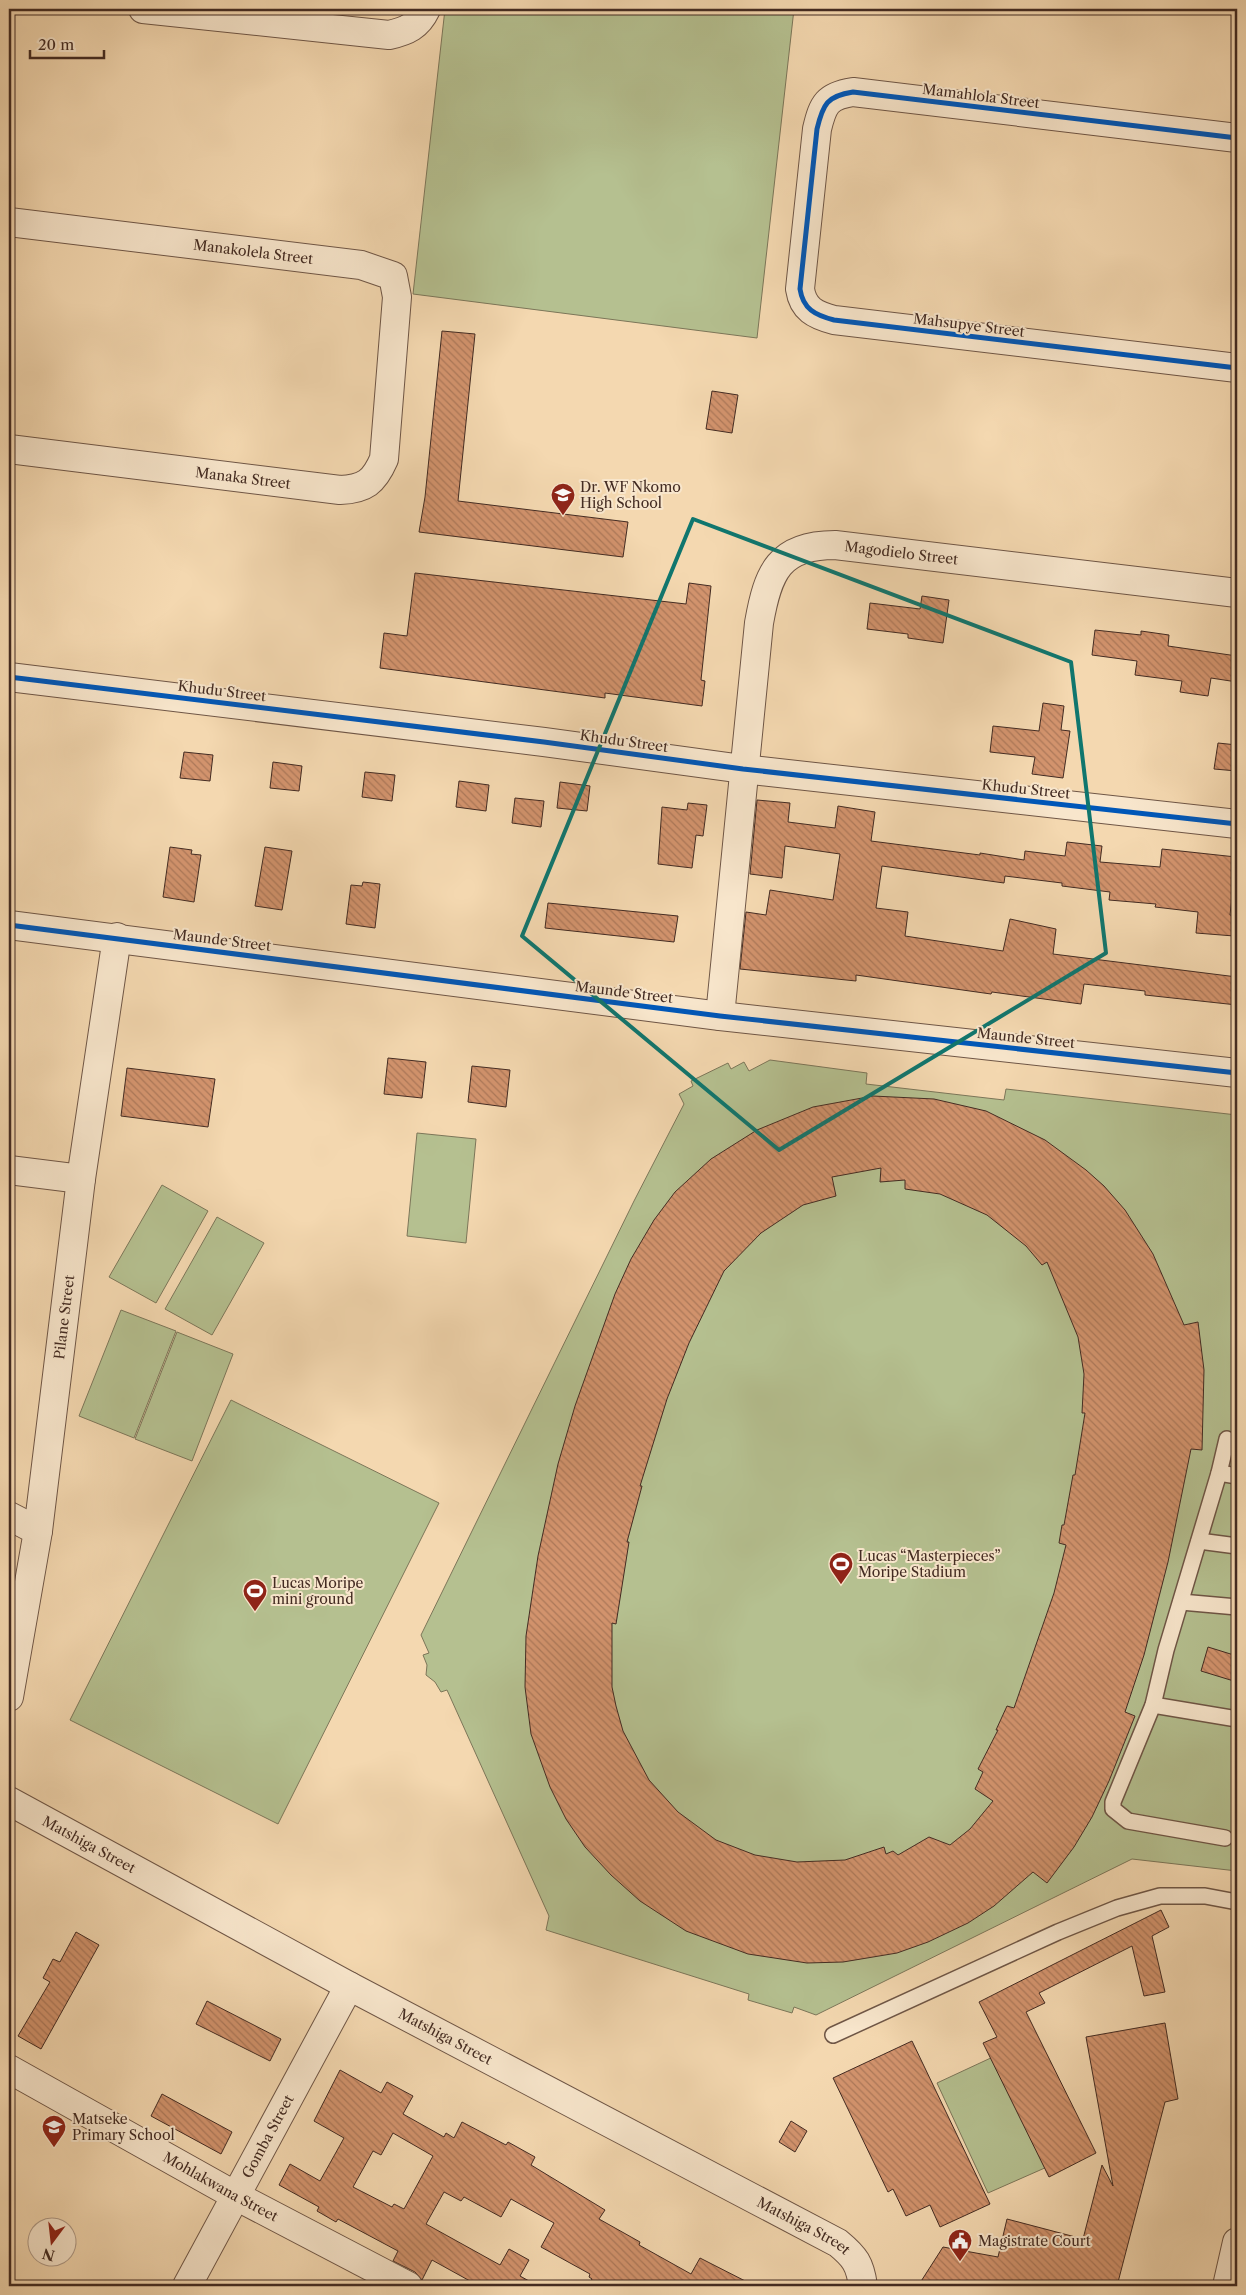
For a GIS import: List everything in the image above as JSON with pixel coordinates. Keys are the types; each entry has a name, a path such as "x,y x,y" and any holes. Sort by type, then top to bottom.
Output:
{"street":[{"path":"142,9 390,35 413,27 422,18 426,9"},
{"name":"Mamahlola Street","path":"809,203 817,129 823,107 830,98 853,92 1237,138"},
{"name":"Mahsupye Street","path":"809,203 800,289 802,300 808,310 819,316 834,320 1237,368"},
{"name":"Manakolela Street","path":"9,222 361,265 385,271 393,276 396,285 391,379"},
{"name":"Manaka Street","path":"9,449 340,490 353,490 373,480 384,459 391,379"},
{"name":"Magodielo Street","path":"720,1016 743,769 763,597 769,580 781,562 795,551 813,545 835,545 1237,593"},
{"name":"Khudu Street","path":"9,677 534,740 743,769 1237,824"},
{"name":"Maunde Street","path":"9,925 117,937 720,1016 1237,1073"},
{"name":"Pilane Street","path":"9,1697 38,1531 81,1179 117,937"},
{"path":"9,1170 81,1179"},
{"path":"9,1516 38,1531"},
{"name":"Matshiga Street","path":"9,1801 349,1986 838,2243 852,2255 861,2268 863,2286"},
{"name":"Gomba Street","path":"187,2286 349,1986"},
{"name":"Mohlakwana Street","path":"9,2069 236,2196 408,2286"},
{"path":"1227,2286 1237,2242"}],"lane":[{"path":"1225,1838 1128,1821 1113,1809 1113,1802 1153,1704 1181,1602 1220,1474 1227,1439"},
{"path":"1220,1474 1237,1476"},
{"path":"1199,1541 1237,1546"},
{"path":"1181,1602 1237,1607"},
{"path":"1153,1704 1237,1719"},
{"path":"833,2035 1058,1932 1116,1908 1160,1896 1205,1896 1237,1902"}],"highlighted area":[{"path":"693,519 1071,662 1106,953 779,1150 522,936"}],"green space":[{"path":"445,9 794,9 757,338 413,294"},
{"name":"Lucas “Masterpieces” Moripe Stadium","path":"770,1060 867,1073 866,1084 1004,1100 1006,1089 1237,1115 1237,1871 1132,1859 816,2015 794,2007 792,2013 748,2000 749,1994 546,1930 549,1916 447,1690 441,1692 435,1682 426,1675 427,1665 423,1655 429,1653 421,1635 634,1201 684,1104 679,1094 693,1086 691,1081 728,1063 731,1069 744,1062 749,1071"},
{"path":"417,1133 476,1139 466,1243 407,1236"},
{"path":"162,1185 208,1211 156,1303 109,1277"},
{"path":"217,1217 264,1243 212,1335 165,1309"},
{"path":"121,1310 176,1331 134,1438 79,1416"},
{"path":"177,1332 233,1354 192,1461 135,1439"},
{"name":"Lucas Moripe mini ground","path":"231,1400 439,1503 278,1824 70,1720"},
{"path":"995,2056 1047,2167 988,2193 937,2083"}],"building":[{"path":"442,331 475,334 458,501 628,522 623,557 419,532 425,497"},
{"path":"712,391 738,395 732,433 706,429"},
{"path":"415,573 686,604 689,583 711,586 701,680 705,681 702,706 605,693 605,698 380,668 384,633 407,636"},
{"path":"922,596 949,600 943,643 908,638 908,634 867,629 870,603 920,609"},
{"path":"1095,630 1141,635 1141,631 1169,635 1168,646 1237,656 1237,682 1211,678 1208,696 1180,692 1182,681 1135,675 1137,661 1092,655"},
{"path":"1043,703 1064,706 1061,730 1070,731 1063,778 1032,774 1035,757 990,752 993,726 1039,731"},
{"path":"1218,743 1237,745 1237,771 1214,769"},
{"path":"184,752 213,755 210,781 180,778"},
{"path":"273,762 302,766 299,791 270,788"},
{"path":"365,772 395,775 392,801 362,797"},
{"path":"459,781 489,785 486,811 456,807"},
{"path":"560,782 590,786 587,811 557,808"},
{"path":"515,798 544,801 541,827 512,823"},
{"path":"757,800 790,803 788,822 835,828 838,806 875,812 871,841 980,855 980,853 1024,860 1025,851 1065,856 1067,842 1102,846 1100,862 1160,867 1162,849 1236,857 1230,915 1236,916 1234,936 1196,933 1198,912 1155,907 1156,904 1109,900 1110,892 1062,886 1062,883 1005,876 1004,883 882,866 876,908 908,912 905,936 1003,951 1010,919 1056,929 1053,954 1237,977 1237,1005 1145,995 1145,991 1084,984 1081,1004 992,992 991,994 856,975 856,981 740,969 746,912 766,915 770,890 833,900 840,854 785,846 782,878 750,874"},
{"path":"688,803 707,805 703,836 696,835 692,868 658,864 662,807 687,810"},
{"path":"170,847 192,850 191,854 201,855 194,902 163,897"},
{"path":"265,847 292,851 282,910 255,906"},
{"path":"363,882 380,884 375,928 346,924 351,885 362,886"},
{"path":"548,903 678,916 674,942 545,928"},
{"path":"388,1058 426,1062 422,1098 384,1094"},
{"path":"472,1066 510,1070 506,1107 468,1102"},
{"path":"127,1068 215,1079 208,1127 121,1116"},
{"path":"873,1096 934,1099 986,1111 1045,1140 1086,1170 1104,1186 1125,1210 1153,1254 1184,1325 1198,1322 1204,1370 1202,1450 1191,1449 1168,1562 1144,1655 1125,1712 1135,1716 1109,1781 1092,1817 1074,1847 1047,1883 1033,1872 994,1906 968,1923 928,1942 897,1953 843,1962 807,1963 748,1954 686,1931 640,1901 611,1875 585,1847 566,1819 550,1787 531,1734 525,1687 526,1636 538,1556 558,1464 575,1406 615,1294 631,1259 654,1220 675,1192 711,1159 757,1130 813,1107","holes":["881,1168 880,1182 905,1180 905,1189 940,1194 987,1215 1026,1246 1042,1265 1047,1262 1078,1337 1084,1374 1082,1413 1085,1413 1075,1475 1073,1475 1059,1543 1066,1545 1054,1593 1014,1708 1007,1706 996,1730 998,1730 978,1769 983,1772 975,1789 993,1801 970,1829 950,1845 929,1837 898,1855 893,1851 886,1854 884,1847 845,1860 797,1862 755,1855 716,1840 678,1812 649,1780 623,1731 616,1706 612,1687 612,1623 616,1624 629,1542 627,1542 642,1486 640,1486 667,1399 689,1343 724,1271 761,1233 803,1205 836,1196 832,1177"]},
{"path":"1208,1647 1237,1656 1237,1682 1201,1671"},
{"path":"1161,1910 1169,1927 1152,1936 1165,1992 1144,1996 1132,1946 1039,1993 1045,2003 1026,2012 1096,2153 1049,2177 983,2043 997,2037 979,2002"},
{"path":"76,1932 99,1945 41,2049 18,2036 50,1982 43,1978 53,1959 60,1962"},
{"path":"207,2001 281,2039 270,2061 196,2024"},
{"path":"1165,2023 1178,2099 1165,2102 1117,2286 918,2286 943,2247 998,2257 1007,2219 1083,2239 1102,2165 1113,2186 1086,2037"},
{"path":"912,2041 990,2204 940,2227 930,2205 906,2216 893,2189 888,2192 833,2078"},
{"path":"340,2070 381,2093 387,2082 413,2096 403,2114 444,2137 446,2133 454,2138 462,2122 506,2145 508,2142 535,2157 531,2165 605,2210 599,2219 640,2242 639,2245 691,2274 700,2258 755,2286 588,2286 592,2279 589,2277 590,2274 541,2247 554,2223 511,2199 501,2217 464,2197 461,2201 444,2192 426,2224 500,2265 509,2249 529,2260 520,2276 538,2286 479,2286 432,2260 422,2280 415,2272 393,2261 398,2251 338,2219 336,2222 317,2211 319,2207 279,2185 290,2164 320,2181 344,2138 314,2121","holes":["393,2133 433,2156 404,2209 394,2204 392,2207 353,2187 373,2151 381,2155"]},
{"path":"162,2094 232,2132 221,2154 151,2116"},
{"path":"791,2121 807,2131 795,2152 779,2142"}],"cycle path":[{"path":"1237,138 853,92 837,96 824,107 817,129 800,289 804,302 811,310 821,316 834,320 1237,368"},
{"path":"9,677 544,742 743,769 1237,824"},
{"path":"9,925 720,1016 1237,1073"}],"place":[{"name":"Dr. WF Nkomo High School","path":"563,516"},
{"name":"Lucas “Masterpieces” Moripe Stadium","path":"841,1585"},
{"name":"Lucas Moripe mini ground","path":"255,1612"},
{"name":"Matseke Primary School","path":"54,2148"},
{"name":"Magistrate Court","path":"960,2262"}]}
